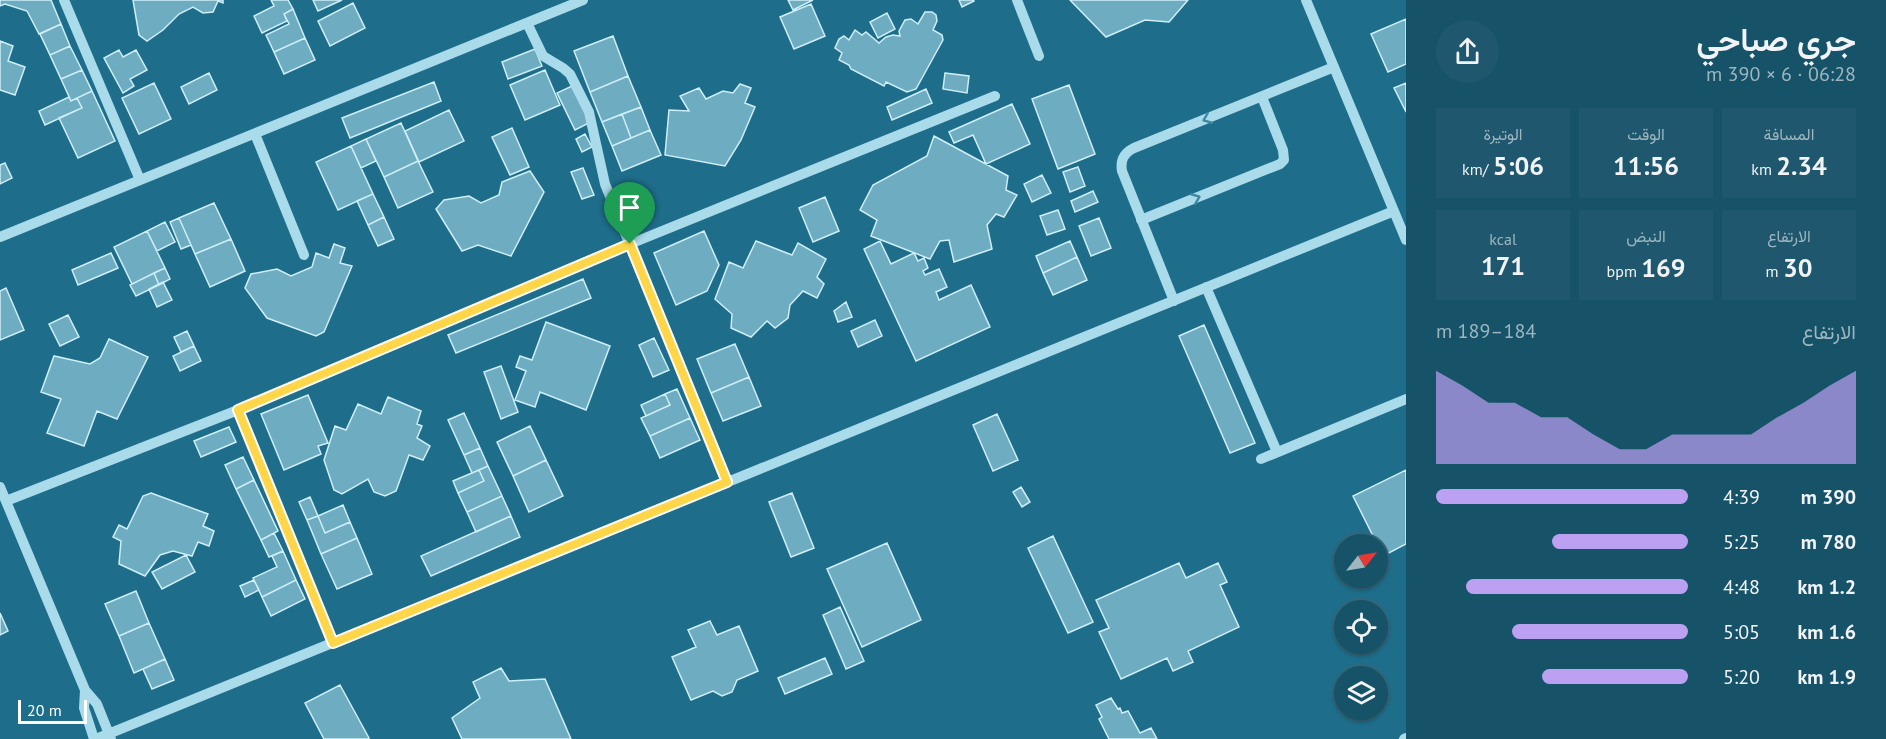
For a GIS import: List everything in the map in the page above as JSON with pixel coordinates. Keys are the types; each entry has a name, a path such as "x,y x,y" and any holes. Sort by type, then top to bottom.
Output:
{"street":[{"path":"64,0 140,180"},
{"path":"0,237 584,0"},
{"path":"1017,0 1039,56"},
{"path":"1306,0 1406,240"},
{"path":"527,23 543,56 570,74 589,112 594,126 600,171 727,482"},
{"path":"1174,301 1122,171 1121,164 1128,151 1334,67"},
{"path":"6,501 238,410 630,244 995,96"},
{"path":"1141,220 1280,164 1284,160 1283,150 1262,97"},
{"path":"255,134 304,255"},
{"path":"85,690 84,708 95,739 110,736 1394,211"},
{"path":"1206,287 1277,452"},
{"path":"1261,459 1406,399"},
{"path":"238,410 333,643"},
{"path":"0,487 85,690 97,704 110,736"}],"building":[{"path":"0,0 51,0 61,24 39,34 27,11 5,4 0,6"},
{"path":"133,0 223,0 223,3 218,1 213,12 203,13 193,7 179,14 163,30 147,41 139,35"},
{"path":"271,0 288,0 293,9 284,14 287,21 262,33 254,16 274,6"},
{"path":"313,0 342,0 318,11"},
{"path":"788,0 813,0 793,10"},
{"path":"959,0 973,0 974,1 962,7"},
{"path":"1070,0 1188,0 1169,22 1145,20 1106,37"},
{"path":"353,3 365,28 330,46 318,21"},
{"path":"811,4 825,36 794,49 780,17"},
{"path":"293,9 305,38 274,52 266,35 289,24 284,14"},
{"path":"925,12 932,12 936,15 937,21 933,30 942,35 943,40 916,89 907,92 886,82 884,86 839,60 842,53 835,48 839,39 844,36 849,40 855,30 862,35 866,32 879,43 886,37 900,36 899,31 905,20 911,19 918,24"},
{"path":"887,13 895,29 878,38 870,22"},
{"path":"1406,19 1406,64 1388,72 1371,34"},
{"path":"61,24 70,46 50,55 40,34"},
{"path":"613,36 628,76 590,92 574,51"},
{"path":"305,38 315,60 284,74 274,52"},
{"path":"0,41 13,46 8,61 25,67 15,95 0,90"},
{"path":"70,46 82,70 61,79 50,55"},
{"path":"535,49 542,66 508,79 502,62"},
{"path":"119,50 123,57 136,50 147,70 130,79 134,86 123,93 104,58"},
{"path":"82,70 92,91 71,101 61,79"},
{"path":"545,70 560,105 525,120 510,85"},
{"path":"209,73 217,90 189,104 181,87"},
{"path":"945,73 969,76 967,93 943,89"},
{"path":"628,76 641,107 602,122 590,92"},
{"path":"434,82 441,101 350,138 342,118"},
{"path":"154,83 171,119 139,134 122,98"},
{"path":"1406,83 1406,112 1394,88"},
{"path":"740,84 751,88 745,103 755,107 741,140 725,166 665,155 669,110 689,111 680,96 699,88 706,99 723,91 733,93"},
{"path":"574,85 591,122 575,130 557,93"},
{"path":"1069,85 1095,154 1058,169 1032,99"},
{"path":"926,89 932,103 892,120 887,107"},
{"path":"92,91 115,141 78,158 59,118 82,108 77,98"},
{"path":"69,97 71,101 77,98 82,108 45,125 39,111"},
{"path":"1012,104 1030,144 986,164 973,135 954,143 949,132"},
{"path":"641,107 650,130 631,138 622,114"},
{"path":"449,110 464,141 419,162 405,131"},
{"path":"622,114 631,138 612,146 602,122"},
{"path":"401,123 418,161 384,177 366,139"},
{"path":"512,128 529,167 510,175 492,137"},
{"path":"650,130 661,155 622,171 612,146"},
{"path":"585,134 592,147 582,152 576,139"},
{"path":"934,136 1008,176 1006,190 1017,195 1004,217 996,214 987,225 992,249 954,262 949,240 940,241 930,259 871,236 877,220 860,210 873,185 927,156"},
{"path":"366,139 376,161 361,168 351,146"},
{"path":"351,146 373,194 338,210 316,162"},
{"path":"418,161 433,192 398,208 384,177"},
{"path":"5,163 12,178 0,184 0,165"},
{"path":"1078,167 1085,186 1070,192 1063,172"},
{"path":"583,168 594,195 582,199 571,172"},
{"path":"530,171 544,192 511,256 478,245 462,251 436,209 444,200 469,196 481,203 499,195 502,182"},
{"path":"1042,175 1051,193 1032,202 1024,184"},
{"path":"1093,191 1098,202 1075,212 1071,201"},
{"path":"373,194 384,217 368,225 357,201"},
{"path":"825,197 839,231 813,242 799,208"},
{"path":"214,203 231,239 195,254 179,218"},
{"path":"1058,210 1065,229 1047,235 1040,216"},
{"path":"384,217 394,239 378,246 368,225"},
{"path":"179,218 191,245 181,249 170,222"},
{"path":"1099,218 1111,248 1091,256 1079,226"},
{"path":"165,222 175,242 157,251 147,231"},
{"path":"147,231 165,268 132,284 114,247"},
{"path":"704,231 719,265 707,291 676,305 654,253"},
{"path":"231,239 245,271 210,287 195,254"},
{"path":"756,241 792,255 798,243 826,259 817,277 824,284 817,298 803,291 790,305 788,318 775,328 767,321 751,337 731,328 732,314 715,299 729,262 743,268"},
{"path":"880,241 891,264 914,253 918,261 924,258 928,268 923,271 925,275 939,269 947,287 936,292 939,300 971,285 990,327 916,361 864,249"},
{"path":"1070,241 1077,257 1043,273 1036,256"},
{"path":"334,244 345,248 340,263 352,266 324,332 316,336 267,318 245,288 251,274 277,269 291,276 312,267 316,253 329,258"},
{"path":"111,253 118,268 78,285 72,270"},
{"path":"1077,257 1087,280 1053,295 1043,273"},
{"path":"165,268 170,279 159,285 154,273"},
{"path":"154,273 159,285 136,296 130,285"},
{"path":"583,279 591,298 456,353 448,335"},
{"path":"163,282 172,300 157,307 149,289"},
{"path":"6,288 24,330 0,340 0,291"},
{"path":"846,302 852,317 838,322 834,311"},
{"path":"68,315 79,337 60,346 49,324"},
{"path":"875,320 882,336 858,347 851,331"},
{"path":"546,322 610,346 586,410 540,392 535,407 515,400 526,371 516,367 520,356 532,360"},
{"path":"1204,325 1255,443 1230,453 1179,336"},
{"path":"187,331 194,346 181,352 174,337"},
{"path":"654,338 669,370 653,377 639,345"},
{"path":"109,339 148,357 117,419 97,411 84,446 47,433 61,399 41,392 54,356 90,364 100,358"},
{"path":"735,344 749,377 711,393 697,359"},
{"path":"194,346 201,361 180,371 173,356"},
{"path":"501,366 518,412 501,419 484,372"},
{"path":"749,377 761,406 723,421 711,393"},
{"path":"677,389 690,418 650,436 641,418 670,405 665,394"},
{"path":"665,394 670,405 646,416 641,405"},
{"path":"308,395 328,443 318,446 321,454 284,470 261,414"},
{"path":"388,397 421,411 417,424 422,426 417,438 430,446 423,460 409,455 396,491 385,496 374,492 368,479 342,494 334,490 324,460 335,426 346,430 358,404 381,414"},
{"path":"464,413 480,448 464,455 448,420"},
{"path":"997,414 1018,460 993,471 973,425"},
{"path":"690,418 700,440 660,458 650,436"},
{"path":"530,426 546,460 513,476 497,442"},
{"path":"229,427 236,442 201,457 194,441"},
{"path":"480,448 488,466 472,473 464,455"},
{"path":"243,457 254,480 236,489 225,465"},
{"path":"546,460 563,496 529,512 513,476"},
{"path":"488,466 502,496 467,512 458,493 484,481 479,470"},
{"path":"479,470 484,481 458,493 453,481"},
{"path":"1406,470 1406,544 1388,553 1388,534 1372,534 1353,496"},
{"path":"254,480 278,531 261,540 236,489"},
{"path":"1021,487 1030,502 1022,507 1013,492"},
{"path":"151,493 208,514 203,526 214,531 209,546 198,542 192,556 173,551 160,555 145,576 119,564 121,541 113,537 119,525 127,529 143,496"},
{"path":"792,493 814,548 791,557 769,502"},
{"path":"502,496 511,516 476,532 467,512"},
{"path":"310,497 318,516 307,520 299,502"},
{"path":"343,505 350,522 325,533 318,516"},
{"path":"318,516 325,533 350,522 357,538 321,554 307,520"},
{"path":"511,516 520,537 431,576 421,556"},
{"path":"274,533 283,551 269,557 261,540"},
{"path":"1053,536 1093,622 1068,633 1028,548"},
{"path":"357,538 372,574 337,589 321,554"},
{"path":"887,543 921,620 862,647 827,569"},
{"path":"283,551 296,580 262,597 253,578 277,567 272,556"},
{"path":"186,555 195,572 162,589 152,572"},
{"path":"1179,563 1186,578 1218,563 1227,582 1220,585 1239,627 1188,651 1193,662 1173,671 1167,658 1121,679 1099,632 1109,628 1096,600"},
{"path":"254,580 259,590 245,597 240,586"},
{"path":"296,580 305,599 271,616 262,597"},
{"path":"136,591 149,623 119,636 105,604"},
{"path":"840,607 864,661 846,669 823,615"},
{"path":"0,613 8,631 0,635"},
{"path":"710,621 717,635 739,626 758,671 737,680 732,692 722,696 713,691 691,700 672,657 696,647 688,630"},
{"path":"149,623 165,659 134,673 119,636"},
{"path":"825,658 832,674 785,694 778,678"},
{"path":"165,659 174,680 152,689 143,669"},
{"path":"501,668 509,681 545,679 571,739 462,739 452,718 480,698 473,682"},
{"path":"340,685 368,739 324,739 305,703"},
{"path":"1111,698 1122,713 1128,711 1140,733 1151,728 1157,739 1109,739 1099,719 1102,717 1096,705"}],"route":[{"path":"630,244 727,482 333,643 238,410 630,244"}]}
